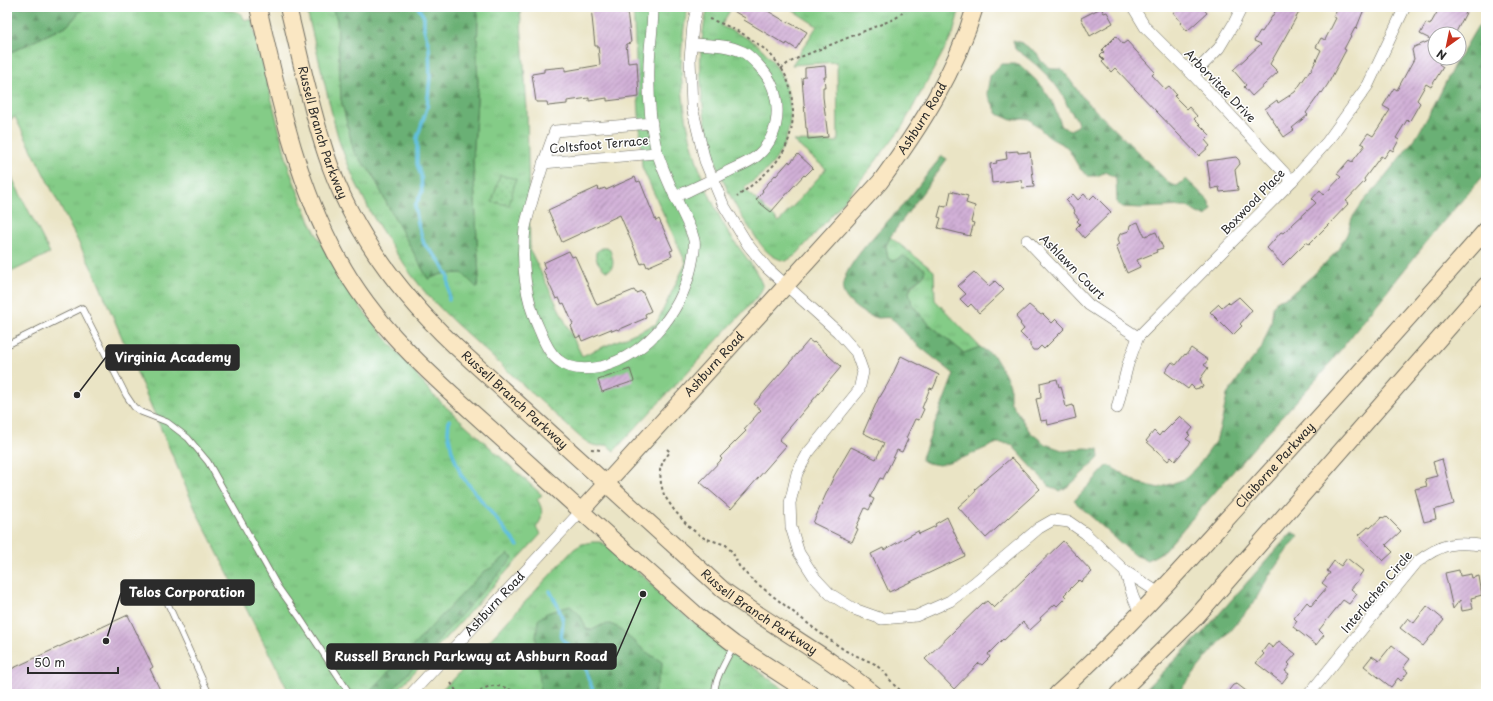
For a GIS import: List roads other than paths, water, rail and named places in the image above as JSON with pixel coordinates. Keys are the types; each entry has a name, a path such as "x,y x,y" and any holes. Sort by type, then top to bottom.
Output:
{"main road":[{"path":"258,7 292,149 305,186 321,225 339,260 366,302 395,337 437,380 699,617 734,644 811,694"},
{"name":"Russell Branch Parkway","path":"288,7 325,154 343,197 376,258 416,308 723,590 750,610 855,679 874,694"},
{"name":"Ashburn Road","path":"581,510 880,182 909,143 941,89 964,40 975,7"},
{"name":"Claiborne Parkway","path":"1057,694 1102,654 1140,614 1350,383 1486,230"},
{"path":"1118,694 1195,618 1486,285"}],"street":[{"name":"Coltsfoot Terrace","path":"652,124 555,131 543,163 525,228 525,279 536,325 549,350 558,361 581,369 594,368 619,360 645,345 670,316 689,274 694,256 694,241 689,226 656,153 649,86 653,7"},
{"path":"697,7 693,25 690,59 692,107 699,142 705,161 723,204 748,245 767,268 838,332 856,352 863,372 859,390 808,453 797,473 790,503 791,527 798,553 814,578 830,594 854,609 882,619 916,616 950,601 974,583 1039,528 1053,520 1069,522 1085,534 1125,571 1159,593"},
{"name":"Arborvitae Drive","path":"1134,7 1145,27 1193,75 1292,180"},
{"path":"1193,75 1219,48 1242,7"},
{"name":"Boxwood Place","path":"1117,408 1128,364 1138,337 1292,180 1327,142 1368,85 1406,7"},
{"path":"675,197 745,164 756,156 767,144 773,131 777,116 777,101 774,88 764,72 752,58 734,48 720,45 692,44"},
{"name":"Coltsfoot Terrace","path":"543,163 656,153"},
{"name":"Ashlawn Court","path":"1027,240 1089,305 1138,337"},
{"name":"Ashburn Road","path":"411,694 581,510"},
{"name":"Interlachen Circle","path":"1309,694 1417,562 1430,552 1442,546 1459,543 1486,546"},
{"path":"1125,571 1140,614"}],"lane":[{"path":"7,345 82,308 126,395 134,407 148,415 168,422 188,438 208,462 278,587 350,694"},
{"path":"168,604 209,694"},
{"path":"715,694 718,678 734,644"}],"waterway":[{"path":"418,7 424,17 424,29 429,46 430,76 427,108 417,138 417,164 421,176 422,192 415,206 424,244 439,260 448,276 449,300"},
{"path":"449,420 448,432 452,451 461,475 518,546"},
{"path":"550,591 558,606 563,621 561,638 572,649 586,670 594,694"}],"place":[{"name":"Virginia Academy","path":"77,395"},
{"name":"Russell Branch Parkway at Ashburn Road","path":"643,594"},
{"name":"Telos Corporation","path":"106,641"}]}
